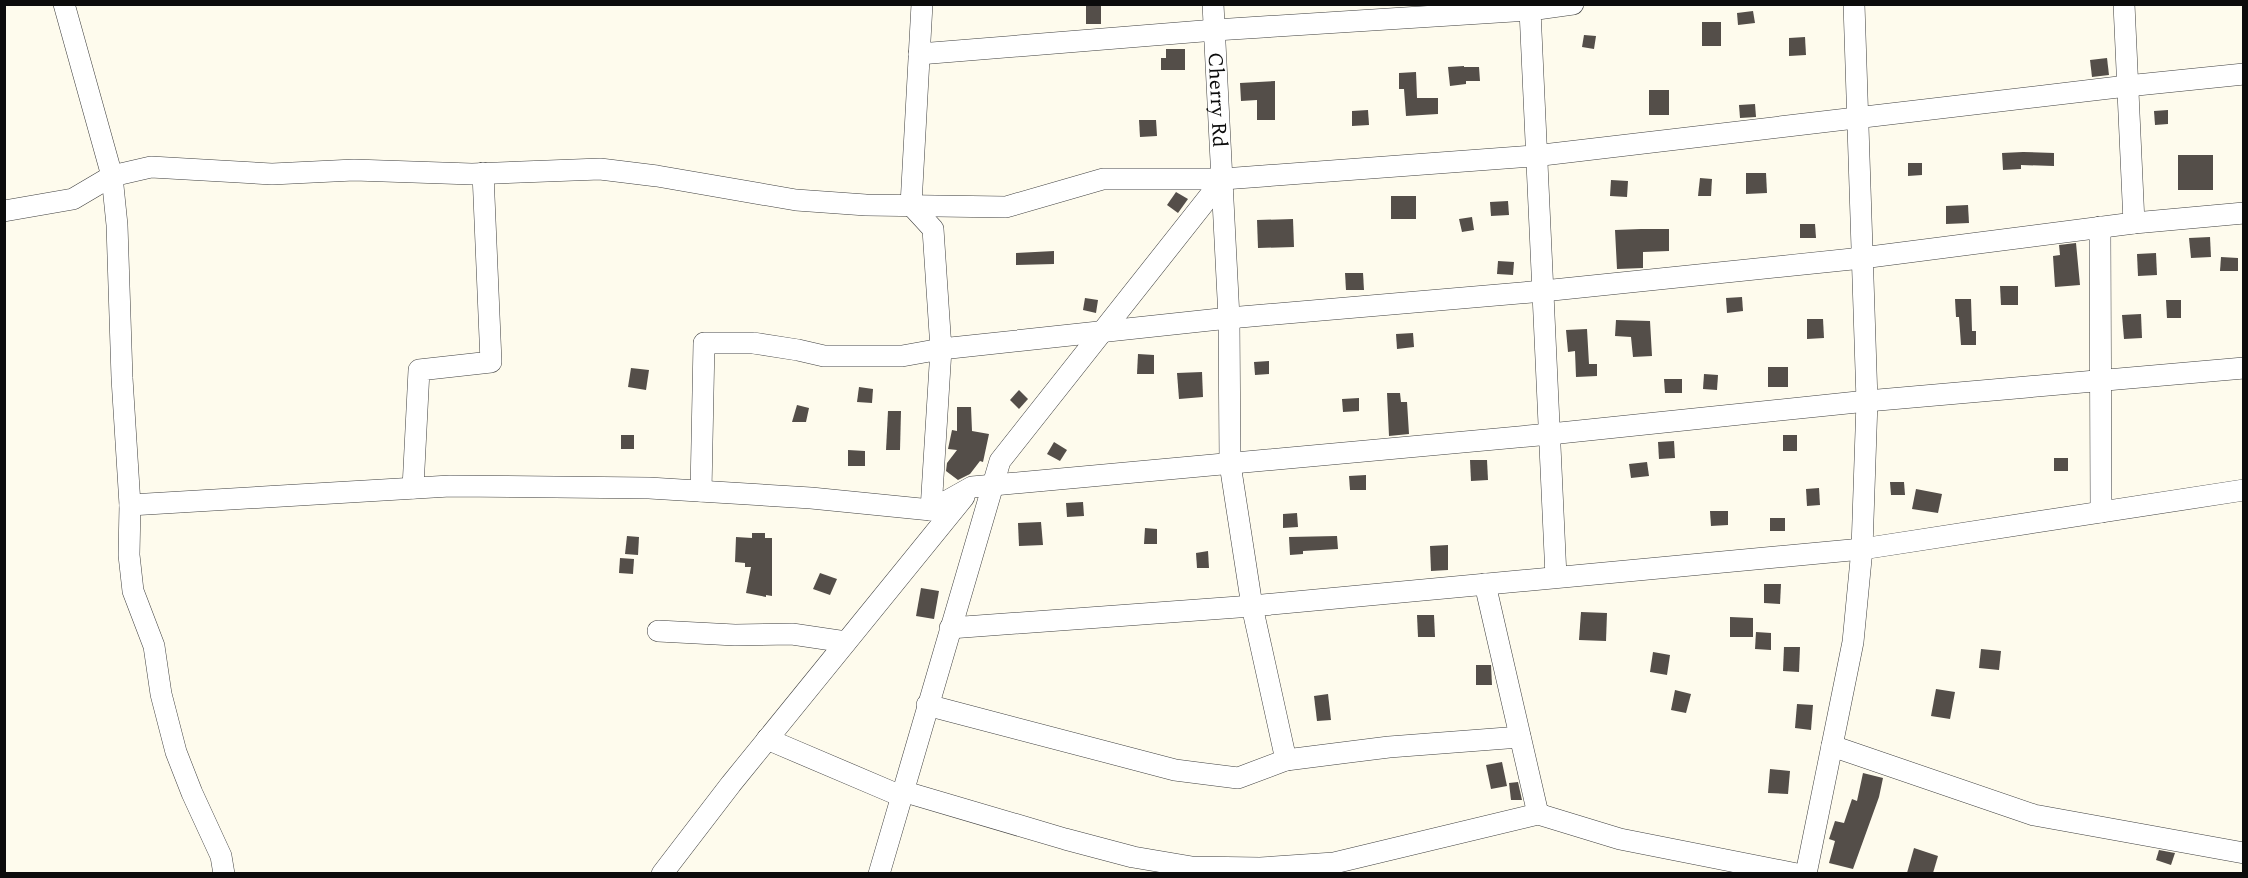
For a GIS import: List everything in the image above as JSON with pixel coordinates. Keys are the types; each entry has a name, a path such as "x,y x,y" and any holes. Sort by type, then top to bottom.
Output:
{"street":[{"path":"64,4 112,176 117,225 122,378 130,505 129,555 133,591 154,646 160,694 176,752 192,794 221,856 224,873"},
{"path":"922,4 911,205 933,229 941,349 931,510"},
{"name":"Cherry Rd","path":"1214,4 1229,318 1230,464 1252,606 1286,760"},
{"path":"919,54 1573,4"},
{"path":"1806,873 1853,642 1862,549 1867,401 1854,4"},
{"path":"2124,4 2134,223"},
{"path":"1530,7 1556,577"},
{"path":"4,211 73,199 112,176 151,167 272,174 354,170 483,173 600,169 657,176 796,200 866,206 1006,207 1103,179 1223,186 1537,156 2244,74"},
{"path":"413,488 420,370 491,362 483,173"},
{"path":"662,873 846,642 982,487 1000,460 1100,332 1223,186"},
{"path":"701,491 704,343 753,343 824,356 902,357 941,349 1229,318 1543,291 1862,258 2100,227 2244,213"},
{"path":"2100,227 2101,512"},
{"path":"130,505 450,486 649,488 811,498 931,510 982,487 1550,434 1867,401 2244,368"},
{"path":"879,873 950,628 982,487"},
{"path":"950,628 1252,606 1862,549 2244,490"},
{"path":"1485,584 1538,814"},
{"path":"658,631 735,635 792,634 846,642"},
{"path":"927,705 1175,770 1238,778 1286,760 1389,747 1520,737"},
{"path":"768,739 902,794 1133,857 1192,867 1260,868 1334,863 1538,814 1620,838 1797,873"},
{"path":"1832,746 2034,815 2244,853"}],"building":[{"path":"1086,6 1101,6 1101,24 1086,24"},
{"path":"1753,11 1755,23 1738,25 1737,13"},
{"path":"1702,22 1721,22 1721,46 1702,46"},
{"path":"1584,35 1596,36 1594,49 1582,47"},
{"path":"1805,37 1806,55 1789,56 1789,38"},
{"path":"1166,49 1185,49 1185,70 1161,70 1161,58 1166,58"},
{"path":"2107,58 2109,75 2092,77 2090,60"},
{"path":"1448,67 1479,67 1480,81 1466,81 1466,84 1450,86"},
{"path":"1416,72 1417,98 1438,98 1438,114 1406,116 1404,89 1399,89 1399,73"},
{"path":"1275,81 1275,120 1257,120 1257,100 1241,101 1240,83"},
{"path":"1649,90 1669,90 1669,115 1649,115"},
{"path":"1755,104 1756,117 1740,118 1739,105"},
{"path":"1368,110 1369,125 1352,126 1352,111"},
{"path":"2168,110 2168,124 2155,125 2154,111"},
{"path":"1139,120 1156,120 1157,136 1140,137"},
{"path":"2002,153 2054,153 2054,166 2021,165 2021,169 2003,170"},
{"path":"2178,155 2213,155 2213,190 2178,190"},
{"path":"1908,163 1922,163 1922,175 1908,176"},
{"path":"1746,173 1766,173 1767,193 1746,194"},
{"path":"1700,178 1712,179 1711,196 1698,196"},
{"path":"1611,180 1628,181 1627,197 1610,196"},
{"path":"1176,192 1188,199 1178,213 1167,205"},
{"path":"1391,196 1416,196 1416,219 1391,219"},
{"path":"1508,201 1509,215 1491,216 1490,202"},
{"path":"1968,205 1969,223 1946,224 1946,206"},
{"path":"1472,217 1474,230 1462,232 1459,219"},
{"path":"1293,219 1294,247 1258,248 1257,220"},
{"path":"1800,224 1815,224 1816,238 1800,238"},
{"path":"1669,229 1669,251 1643,252 1643,268 1617,269 1615,230"},
{"path":"2210,237 2211,257 2191,258 2189,238"},
{"path":"2076,243 2080,285 2055,287 2053,256 2060,255 2059,245"},
{"path":"1054,251 1054,264 1016,265 1016,253"},
{"path":"2156,253 2157,275 2138,276 2137,254"},
{"path":"2221,257 2238,258 2238,271 2220,271"},
{"path":"1498,261 1514,262 1513,275 1497,274"},
{"path":"1345,273 1363,273 1364,290 1346,290"},
{"path":"2000,286 2018,286 2018,305 2001,305"},
{"path":"1742,297 1743,311 1727,313 1726,298"},
{"path":"1085,298 1098,300 1096,313 1083,310"},
{"path":"1955,299 1971,299 1972,331 1976,331 1976,345 1961,345"},
{"path":"2166,300 2181,300 2181,318 2167,318"},
{"path":"2141,314 2142,338 2124,339 2122,315"},
{"path":"1807,319 1823,319 1824,338 1807,339"},
{"path":"1616,320 1650,321 1652,356 1633,357 1631,337 1615,336"},
{"path":"1587,329 1589,364 1597,364 1597,376 1576,377 1575,351 1568,352 1566,330"},
{"path":"1413,333 1414,347 1397,349 1396,334"},
{"path":"1138,354 1154,355 1154,374 1137,374"},
{"path":"1269,361 1269,374 1255,375 1254,362"},
{"path":"1768,367 1788,367 1788,387 1768,387"},
{"path":"631,368 649,370 646,390 628,387"},
{"path":"1202,372 1203,397 1179,399 1177,373"},
{"path":"1704,374 1718,375 1717,390 1703,389"},
{"path":"1664,379 1682,379 1682,393 1665,393"},
{"path":"859,387 873,389 872,403 857,402"},
{"path":"1019,390 1028,399 1019,409 1010,400"},
{"path":"1387,393 1400,393 1401,402 1407,402 1409,434 1389,436"},
{"path":"1359,398 1359,411 1343,412 1342,399"},
{"path":"797,405 809,408 806,422 792,422"},
{"path":"957,407 971,407 972,431 989,434 983,462 980,461 970,474 958,480 946,471 947,463 957,450 948,449 952,430 957,431"},
{"path":"888,411 901,411 900,450 886,450"},
{"path":"621,435 634,435 634,449 621,449"},
{"path":"1783,435 1797,435 1797,451 1783,451"},
{"path":"1674,441 1675,458 1659,459 1658,442"},
{"path":"1054,442 1067,450 1060,461 1047,454"},
{"path":"848,450 865,451 865,466 848,466"},
{"path":"2054,458 2068,458 2068,471 2054,471"},
{"path":"1470,460 1487,460 1488,480 1471,481"},
{"path":"1647,462 1649,476 1631,478 1629,464"},
{"path":"1366,475 1366,490 1350,490 1349,476"},
{"path":"1890,482 1904,482 1905,495 1891,495"},
{"path":"1819,488 1820,505 1807,506 1806,489"},
{"path":"1916,489 1942,494 1938,513 1912,509"},
{"path":"1083,502 1084,516 1067,517 1066,503"},
{"path":"1710,511 1728,511 1728,525 1711,526"},
{"path":"1297,513 1298,527 1283,528 1283,514"},
{"path":"1770,518 1785,518 1785,531 1770,531"},
{"path":"1041,522 1043,545 1019,546 1018,523"},
{"path":"1145,528 1157,529 1157,544 1144,544"},
{"path":"752,533 765,533 765,538 772,538 772,596 746,593 751,567 745,567 745,563 735,562 736,537 752,538"},
{"path":"627,536 639,537 638,555 625,554"},
{"path":"1337,536 1338,549 1303,551 1303,554 1290,555 1289,537"},
{"path":"1448,545 1448,570 1431,571 1430,546"},
{"path":"1208,551 1209,568 1197,568 1196,553"},
{"path":"620,558 634,559 633,574 619,573"},
{"path":"820,573 837,579 830,595 813,589"},
{"path":"1764,584 1781,584 1780,604 1764,603"},
{"path":"921,588 939,591 934,619 916,616"},
{"path":"1581,612 1607,613 1606,641 1579,640"},
{"path":"1417,615 1434,615 1435,637 1418,637"},
{"path":"1730,617 1753,618 1753,637 1730,637"},
{"path":"1756,632 1771,633 1771,650 1755,649"},
{"path":"1784,647 1800,647 1799,672 1783,671"},
{"path":"1981,649 2001,651 1999,670 1979,668"},
{"path":"1653,652 1670,655 1667,675 1650,672"},
{"path":"1476,665 1491,665 1492,685 1476,685"},
{"path":"1936,689 1955,692 1950,719 1931,716"},
{"path":"1675,690 1691,694 1686,713 1671,710"},
{"path":"1328,694 1331,720 1317,721 1314,696"},
{"path":"1797,704 1813,705 1811,730 1795,728"},
{"path":"1502,762 1507,786 1491,789 1486,765"},
{"path":"1770,769 1790,771 1788,794 1768,793"},
{"path":"1863,773 1883,778 1879,797 1853,869 1829,863 1835,841 1829,839 1835,821 1844,823 1852,799 1857,801"},
{"path":"1518,782 1522,800 1511,800 1509,783"},
{"path":"1914,848 1938,856 1933,873 1907,873"},
{"path":"2159,850 2175,853 2171,865 2156,860"}]}
